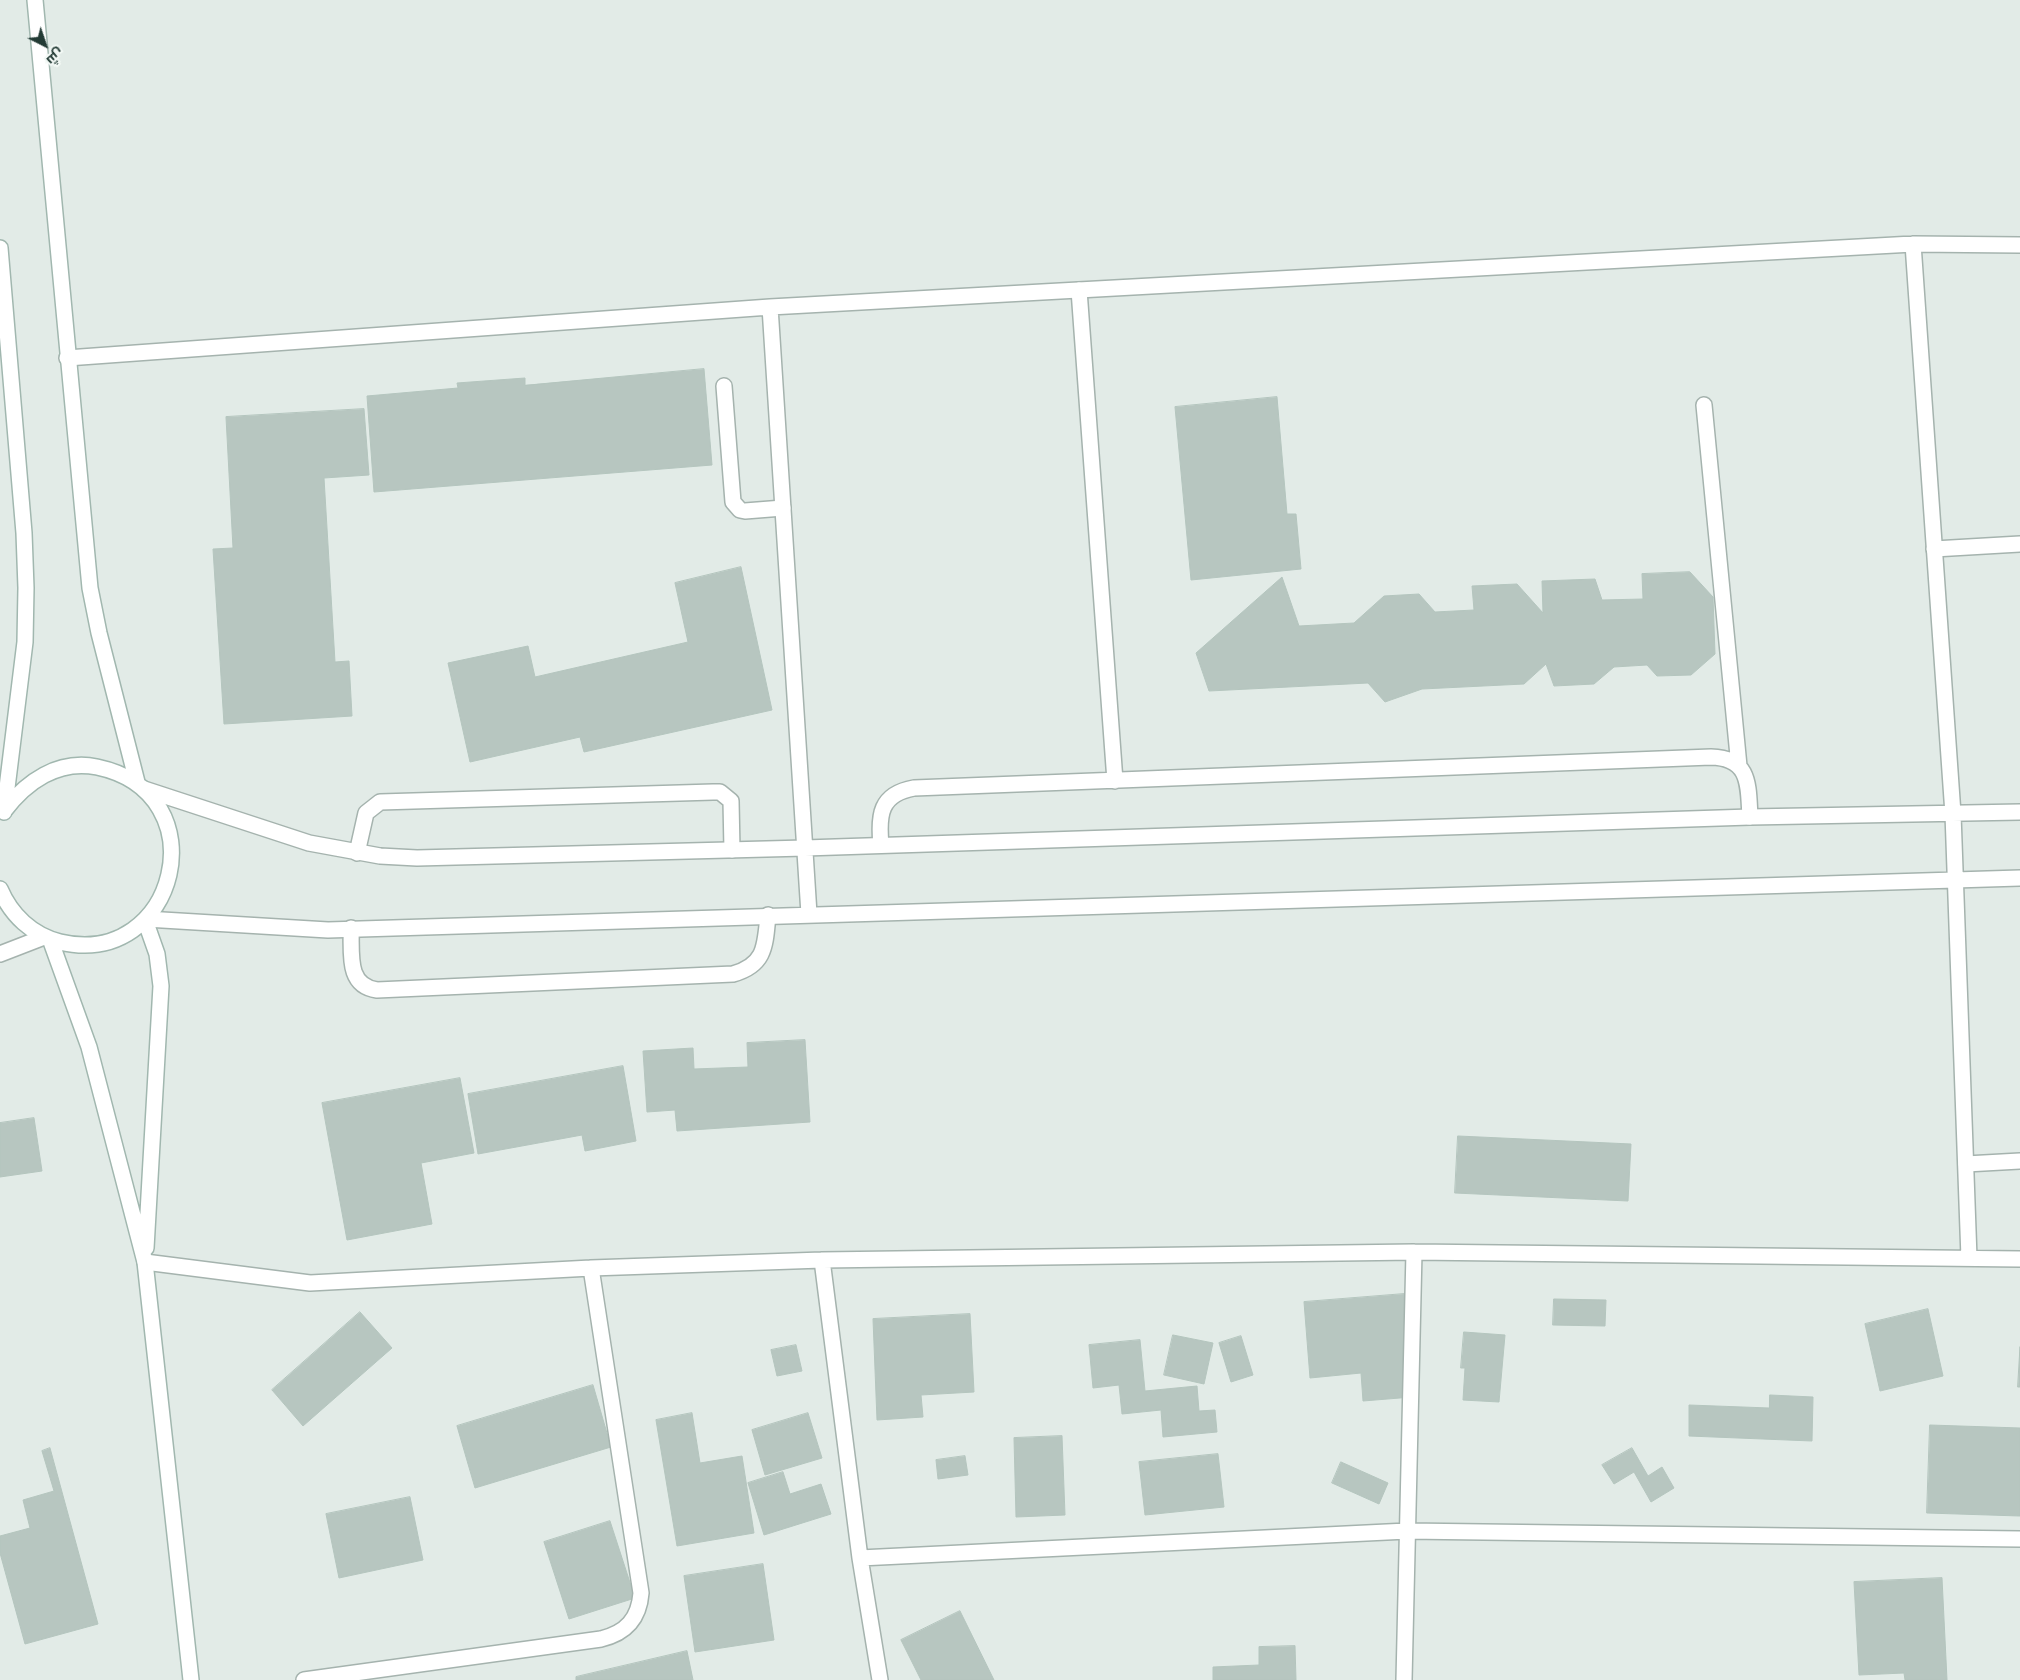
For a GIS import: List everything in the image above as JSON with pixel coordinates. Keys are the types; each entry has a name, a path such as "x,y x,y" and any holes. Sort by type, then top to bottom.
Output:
{"street":[{"path":"0,889 5,902 22,922 47,938 75,945 101,944 124,935 146,920 163,896 172,868 171,839 162,812 140,786 99,633 90,588 35,0"},
{"path":"67,358 770,307 1913,244 2020,244"},
{"path":"1913,244 1953,814 1969,1258"},
{"path":"0,248 24,533 26,588 25,642 2,816"},
{"path":"1079,290 1115,781"},
{"path":"770,307 810,914"},
{"path":"724,386 733,502 740,510 745,512 783,508"},
{"path":"1704,405 1740,766"},
{"path":"1934,549 2020,544"},
{"path":"881,846 880,816 885,804 903,790 1711,757 1731,760 1740,766 1748,783 1750,817"},
{"path":"2,816 19,792 40,776 63,767 89,766 114,771 140,786 309,843 357,853 417,858 881,846 1750,817 2020,812"},
{"path":"357,853 366,813 380,802 713,792 720,792 731,801 732,850"},
{"path":"146,920 302,930 2020,878"},
{"path":"351,928 353,971 356,979 362,985 378,990 733,974 745,971 762,955 766,943 768,915"},
{"path":"145,1262 161,986 157,954 146,920"},
{"path":"0,954 47,938"},
{"path":"47,938 88,1047 145,1262 191,1680"},
{"path":"1966,1164 2020,1161"},
{"path":"145,1262 310,1283 591,1268 822,1260 1414,1252 2020,1259"},
{"path":"1404,1680 1414,1252"},
{"path":"822,1260 860,1558 880,1680"},
{"path":"304,1680 601,1639 614,1636 635,1619 640,1606 641,1592 591,1268"},
{"path":"860,1558 1407,1531 2020,1539"}],"building":[{"path":"704,369 712,465 374,492 367,396 458,388 457,383 525,378 525,385"},
{"path":"1277,397 1287,514 1296,514 1301,569 1191,580 1175,407"},
{"path":"364,409 369,475 324,478 335,662 349,661 352,716 224,724 213,549 233,548 226,417"},
{"path":"741,567 772,710 584,752 580,737 470,762 448,663 528,646 535,677 688,642 675,583"},
{"path":"1690,572 1713,597 1715,654 1691,675 1657,676 1647,665 1614,667 1594,684 1554,686 1546,664 1524,684 1422,689 1385,702 1368,683 1209,691 1196,653 1282,577 1299,626 1354,623 1384,596 1419,594 1435,612 1474,610 1472,586 1517,584 1543,613 1542,581 1595,579 1602,600 1643,599 1642,574"},
{"path":"805,1040 810,1122 677,1131 675,1110 647,1112 643,1051 693,1048 694,1069 748,1067 747,1043"},
{"path":"623,1066 636,1141 585,1151 582,1135 478,1154 468,1094"},
{"path":"460,1078 474,1153 421,1163 432,1224 347,1240 322,1103"},
{"path":"34,1118 42,1171 0,1177 0,1123"},
{"path":"1458,1136 1631,1144 1628,1201 1455,1193"},
{"path":"1404,1294 1412,1397 1363,1401 1361,1373 1310,1378 1304,1302"},
{"path":"1554,1299 1606,1300 1605,1326 1553,1325"},
{"path":"1928,1309 1943,1376 1880,1391 1865,1324"},
{"path":"360,1312 392,1348 303,1426 272,1390"},
{"path":"970,1314 974,1392 921,1395 923,1417 877,1420 873,1319"},
{"path":"1464,1332 1505,1335 1499,1402 1463,1400 1465,1368 1461,1368"},
{"path":"1173,1335 1213,1343 1204,1384 1164,1375"},
{"path":"1241,1336 1253,1375 1231,1382 1219,1343"},
{"path":"1140,1340 1145,1391 1197,1386 1199,1411 1215,1410 1217,1432 1163,1437 1161,1410 1122,1414 1119,1385 1093,1388 1089,1345"},
{"path":"796,1345 802,1371 777,1376 771,1350"},
{"path":"2020,1347 2020,1387 2018,1387"},
{"path":"593,1385 611,1447 475,1488 457,1426"},
{"path":"1770,1395 1813,1397 1812,1441 1689,1436 1689,1405 1769,1408"},
{"path":"692,1413 700,1463 742,1456 754,1533 677,1546 656,1420"},
{"path":"808,1413 822,1458 765,1475 752,1430"},
{"path":"1930,1425 2020,1428 2020,1516 1927,1513"},
{"path":"1062,1436 1065,1515 1016,1517 1014,1438"},
{"path":"50,1448 98,1624 25,1644 0,1553 0,1536 30,1528 23,1500 54,1491 42,1451"},
{"path":"1632,1448 1648,1476 1662,1467 1674,1488 1651,1502 1634,1472 1614,1484 1602,1465"},
{"path":"1218,1454 1224,1507 1145,1515 1139,1462"},
{"path":"965,1456 968,1475 938,1479 936,1460"},
{"path":"1341,1462 1388,1483 1379,1504 1332,1483"},
{"path":"783,1472 790,1494 821,1484 831,1514 764,1535 748,1483"},
{"path":"410,1497 423,1560 339,1578 326,1514"},
{"path":"610,1521 635,1598 569,1619 544,1542"},
{"path":"763,1564 774,1640 695,1652 684,1576"},
{"path":"1942,1578 1947,1680 1905,1680 1904,1673 1859,1675 1854,1582"},
{"path":"960,1611 994,1680 921,1680 901,1640"},
{"path":"1295,1646 1296,1680 1213,1680 1213,1667 1259,1665 1259,1647"},
{"path":"687,1651 693,1680 576,1680 576,1677"}]}
